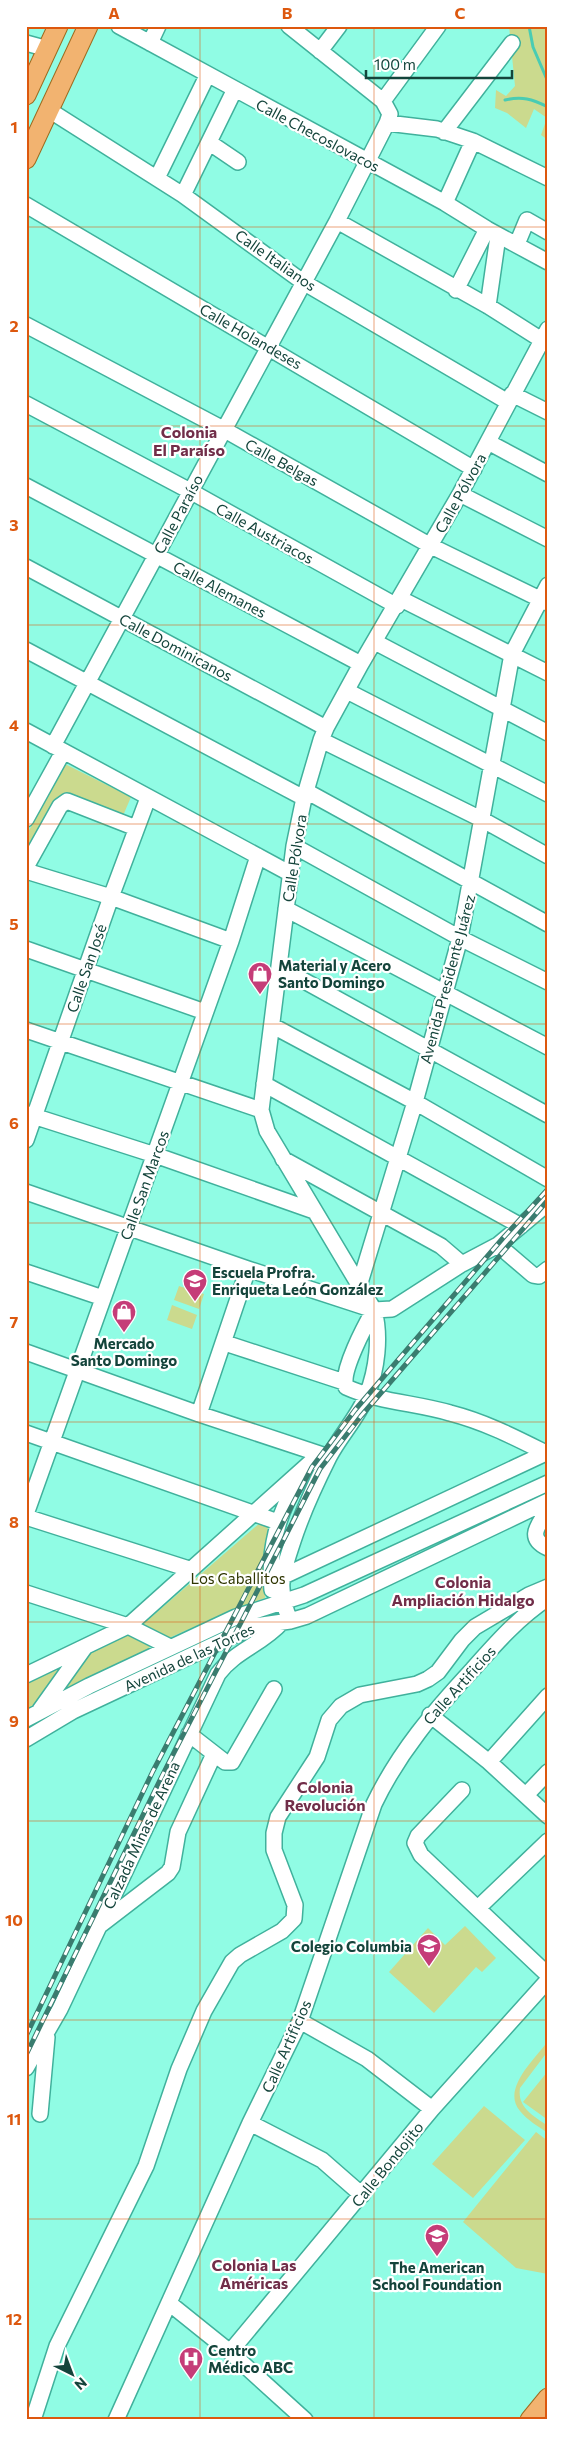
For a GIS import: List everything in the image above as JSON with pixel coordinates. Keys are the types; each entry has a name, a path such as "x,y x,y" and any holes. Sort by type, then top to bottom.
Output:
{"main road":[{"path":"26,95 58,26"},
{"path":"26,159 88,26"},
{"path":"530,2420 548,2398"}],"street":[{"name":"Calle Checoslovacos","path":"119,26 207,76 444,203 492,233 517,244 548,262"},
{"path":"150,43 158,26"},
{"path":"289,26 383,101 390,114 388,123 441,130 473,141 548,178"},
{"path":"320,51 339,26"},
{"path":"383,101 438,26"},
{"path":"26,43 48,49"},
{"path":"441,130 512,43"},
{"path":"157,178 207,76"},
{"path":"183,195 210,143 234,90"},
{"name":"Calle Italianos","path":"49,110 183,195 303,282 510,398 548,412"},
{"name":"Calle Paraíso","path":"27,817 87,682 337,221 388,123"},
{"path":"444,203 473,141"},
{"path":"210,143 238,162"},
{"name":"Calle Holandeses","path":"26,205 474,469"},
{"path":"517,244 528,220 548,232"},
{"path":"337,221 456,290 546,337"},
{"path":"456,290 492,233"},
{"path":"488,306 492,233"},
{"name":"Calle Belgas","path":"26,325 223,429 431,546 544,601"},
{"name":"Calle Pólvora","path":"374,1310 282,1159 267,1131 261,1110 294,846 305,795 323,734 431,546 474,469 510,398 546,337"},
{"name":"Calle Austriacos","path":"26,404 399,602 512,654 548,673"},
{"path":"488,442 548,474"},
{"name":"Calle Alemanes","path":"26,486 362,664"},
{"path":"460,494 548,540"},
{"name":"Calle Dominicanos","path":"26,566 122,618 323,734 548,856"},
{"name":"Avenida Presidente Juárez","path":"359,1286 415,1102 460,938 472,882 512,654 544,601 548,585"},
{"path":"375,642 548,733"},
{"path":"26,650 472,882 548,924"},
{"path":"347,691 548,794"},
{"path":"26,731 291,874"},
{"name":"Calle San José","path":"26,1140 30,1115 61,1041 148,798"},
{"path":"26,866 60,806 71,802 136,828"},
{"path":"294,846 460,938 548,982"},
{"name":"Calle San Marcos","path":"26,1515 231,941 258,856"},
{"path":"26,871 111,897 231,941"},
{"path":"286,909 548,1047"},
{"path":"26,949 205,1012"},
{"path":"279,967 428,1051 548,1115"},
{"path":"273,1026 415,1102 548,1179"},
{"path":"26,1030 261,1110"},
{"path":"264,1084 399,1156 521,1226"},
{"path":"30,1115 155,1155 314,1211"},
{"path":"282,1159 381,1211 441,1246 462,1264"},
{"path":"26,1192 248,1269 374,1310 392,1309 462,1264 498,1245 548,1203"},
{"path":"498,1245 533,1275 545,1272"},
{"path":"199,1414 225,1343 248,1269"},
{"path":"26,1272 103,1298"},
{"path":"344,1382 364,1327 374,1310"},
{"path":"276,1579 301,1514 329,1457 367,1396 375,1365 378,1342 378,1325 374,1310"},
{"path":"225,1343 344,1382 346,1387 367,1396 449,1412 487,1424 547,1453"},
{"path":"26,1352 199,1414 329,1457"},
{"path":"26,1433 278,1522"},
{"path":"276,1579 547,1453"},
{"path":"26,1675 128,1626 189,1569 256,1513 312,1462 329,1457"},
{"path":"285,1622 279,1603 273,1540 288,1496 305,1468"},
{"path":"543,1485 547,1505 537,1524 536,1532 538,1541 548,1548"},
{"name":"Avenida de las Torres","path":"32,1716 236,1617 304,1596 543,1485"},
{"name":"Avenida de las Torres","path":"26,1739 73,1711 191,1654 254,1626 285,1622 343,1600 547,1505"},
{"path":"26,1515 189,1569"},
{"path":"33,2420 57,2346 140,2178 178,2069 212,1996 226,1970 240,1955 282,1931 294,1919 295,1906 274,1850 274,1833 278,1817 317,1757 326,1725 341,1706 360,1695 417,1684 428,1679 438,1672 468,1633 511,1605 548,1587"},
{"path":"26,1593 128,1626 170,1648"},
{"name":"Calle Artificios","path":"119,2418 250,2124 300,2021 374,1804 398,1758 430,1715 517,1622 548,1598"},
{"name":"Calzada Minas de Arena","path":"26,2068 48,2030 189,1734 224,1666 240,1651 269,1636 285,1622"},
{"path":"32,1716 85,1646"},
{"path":"189,1734 228,1763 235,1760 274,1689"},
{"path":"489,1762 548,1696"},
{"path":"430,1715 489,1762 548,1816"},
{"path":"97,1927 168,1873 172,1866 178,1832 214,1754"},
{"path":"526,1795 548,1772"},
{"path":"462,1790 432,1820 416,1843 421,1856 548,1975"},
{"path":"478,1908 548,1841"},
{"name":"Calle Bondojito","path":"230,2352 432,2109 548,1980"},
{"path":"40,2420 63,2349 148,2177 207,2018 212,1996"},
{"path":"300,2021 367,2059 432,2109"},
{"path":"40,2114 48,2030"},
{"path":"250,2124 322,2160 362,2195"},
{"path":"169,2303 230,2352 305,2420"}],"green space":[{"path":"509,26 548,26 548,140 541,135 547,118 534,109 526,128 507,113 495,108 496,90 506,96 515,86"},
{"path":"65,764 131,797 122,818 65,796 26,863 26,836"},
{"path":"179,1286 204,1294 199,1309 174,1300"},
{"path":"172,1305 197,1315 192,1329 167,1320"},
{"name":"Los Caballitos","path":"261,1522 268,1524 265,1598 232,1610 169,1638 142,1625"},
{"path":"124,1630 150,1646 149,1649 26,1709 26,1680"},
{"path":"465,1926 496,1958 482,1972 476,1967 434,2013 389,1972 428,1928 445,1945"},
{"path":"548,2041 548,2051 520,2088 520,2095 521,2101 528,2111 548,2126 548,2133 520,2111 515,2102 515,2093 522,2074"},
{"path":"548,2071 548,2120 523,2102"},
{"path":"484,2106 525,2140 473,2198 432,2164"},
{"path":"536,2132 548,2141 548,2274 516,2268 463,2222"}],"waterway":[{"path":"529,26 533,47 548,82"},
{"path":"505,100 527,99 548,107"}],"railway":[{"path":"26,2036 153,1771 312,1467 355,1410 503,1238 548,1189"},
{"path":"26,2055 162,1776 320,1469 361,1416 548,1200"}],"place":[{"name":"Material y Acero Santo Domingo","path":"260,995"},
{"name":"Escuela Profra. Enriqueta León González","path":"195,1302"},
{"name":"Mercado Santo Domingo","path":"124,1333"},
{"name":"Colegio Columbia","path":"429,1967"},
{"name":"The American School Foundation","path":"437,2257"},
{"name":"Centro Médico ABC","path":"191,2380"}],"district":[{"name":"Colonia El Paraíso","path":"189,440"},
{"name":"Colonia Ampliación Hidalgo","path":"463,1590"},
{"name":"Colonia Revolución","path":"325,1795"},
{"name":"Colonia Las Américas","path":"254,2273"}]}
